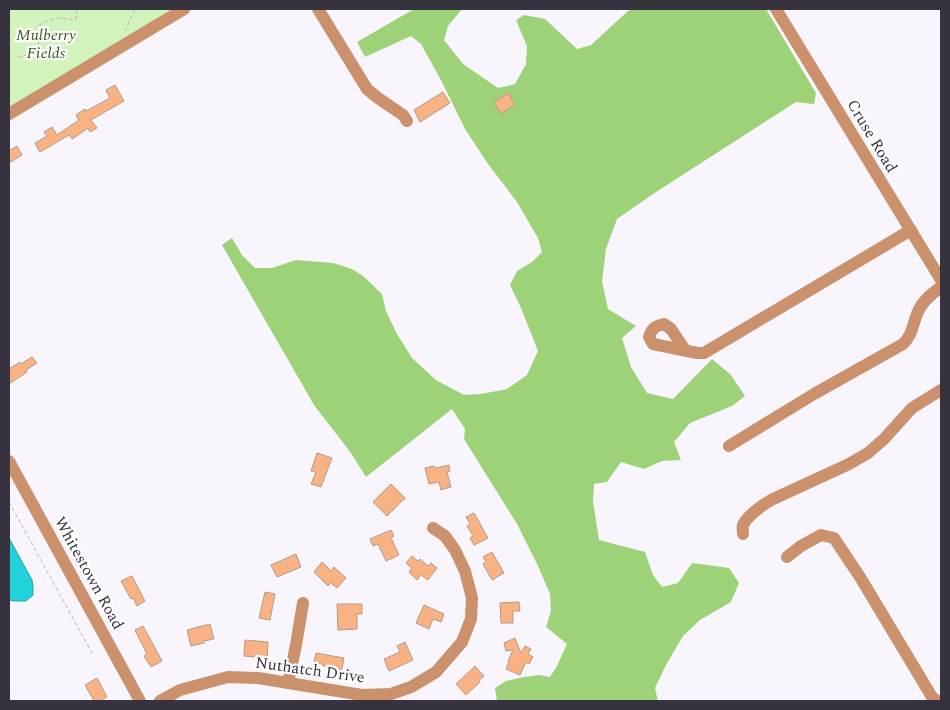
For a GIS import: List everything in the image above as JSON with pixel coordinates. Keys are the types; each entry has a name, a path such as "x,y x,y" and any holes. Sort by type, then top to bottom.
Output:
{"street":[{"path":"9,114 184,9"},
{"path":"318,9 367,89 403,115 407,121"},
{"name":"Cruse Road","path":"776,9 941,280"},
{"path":"685,350 704,353 911,230"},
{"path":"729,446 814,394 903,344 908,338 914,325 916,314 922,304 928,296 941,287"},
{"path":"743,534 744,525 762,506 868,453 884,439 912,408 941,390"},
{"name":"Whitestown Road","path":"9,461 140,701"},
{"name":"Nuthatch Drive","path":"160,701 180,690 228,677 258,678 362,695 391,694 411,687 436,672 462,642 471,618 472,598 465,571 455,550 445,536 434,528"},
{"path":"787,557 801,546 821,535 834,538 860,577 932,697 937,701"},
{"path":"288,683 303,604"}],"path":[{"path":"17,57 29,54 38,45 40,40 37,27 52,19 66,18 76,20 77,9"},
{"path":"123,36 135,9"},
{"path":"9,502 92,653"}],"green space":[{"name":"Mulberry Fields","path":"9,9 173,9 9,109"},
{"path":"414,9 462,9 448,26 444,40 463,64 498,88 515,84 526,64 527,46 516,20 524,15 545,19 577,49 591,45 628,11 633,9 766,9 816,93 814,104 796,102 617,219 606,249 602,281 608,309 636,326 622,338 631,367 647,393 673,399 712,359 731,375 745,396 732,406 690,423 674,442 681,460 662,461 644,469 621,462 607,482 594,484 593,501 599,540 645,552 653,575 662,587 678,583 692,563 729,568 739,583 731,602 700,620 683,636 655,688 658,701 497,701 495,688 506,681 539,675 550,677 567,644 546,627 551,611 550,594 517,524 464,439 465,429 452,409 366,477 351,453 314,405 222,245 232,238 242,255 255,268 272,268 296,260 333,263 352,269 363,276 382,294 386,311 397,334 412,358 436,380 464,395 507,389 527,375 538,351 510,285 517,271 532,262 542,252 538,238 517,202 488,164 465,129 421,44 411,36 365,57 357,42"}],"water":[{"path":"9,538 32,580 33,595 26,601 9,600"}],"building":[{"path":"115,85 124,101 91,120 97,128 90,132 88,128 72,139 69,135 40,152 35,143 47,136 44,132 52,127 57,135 79,120 76,115 110,98 106,90"},
{"path":"443,92 450,103 420,122 414,110"},
{"path":"508,93 515,104 501,114 494,102"},
{"path":"17,146 22,155 9,163 9,151"},
{"path":"32,357 37,363 9,384 9,369"},
{"path":"317,453 332,458 321,487 311,484 316,472 311,471"},
{"path":"449,465 450,471 447,472 451,487 441,490 439,482 429,484 425,468"},
{"path":"391,484 405,498 387,516 373,502"},
{"path":"474,513 488,538 474,545 470,538 473,536 467,526 470,524 466,517"},
{"path":"391,530 394,536 391,538 399,555 386,561 378,544 373,546 370,539"},
{"path":"492,552 504,573 492,580 483,564 486,562 483,557"},
{"path":"296,554 301,567 277,577 271,565"},
{"path":"412,556 418,561 420,559 428,566 431,563 437,568 428,580 421,575 417,580 409,572 412,568 406,563"},
{"path":"322,562 331,571 334,567 346,578 337,588 331,583 328,586 314,572"},
{"path":"132,576 145,601 137,606 121,581"},
{"path":"265,592 275,594 270,620 259,618"},
{"path":"519,602 520,611 513,611 513,623 501,623 500,603"},
{"path":"337,604 362,604 362,614 357,614 357,629 338,630"},
{"path":"424,605 444,614 441,622 433,619 429,629 416,623"},
{"path":"210,624 214,639 191,646 187,630"},
{"path":"143,626 162,661 151,667 144,656 147,654 135,630"},
{"path":"515,638 521,653 525,646 531,649 528,654 533,657 529,664 526,662 520,675 506,669 513,650 506,651 504,643"},
{"path":"245,640 268,642 267,658 244,656"},
{"path":"405,642 413,660 389,671 384,659 400,652 397,646"},
{"path":"316,653 344,658 341,673 333,671 334,668 314,663"},
{"path":"475,666 484,676 466,695 456,684"},
{"path":"97,678 107,697 100,701 94,701 85,685"}]}
